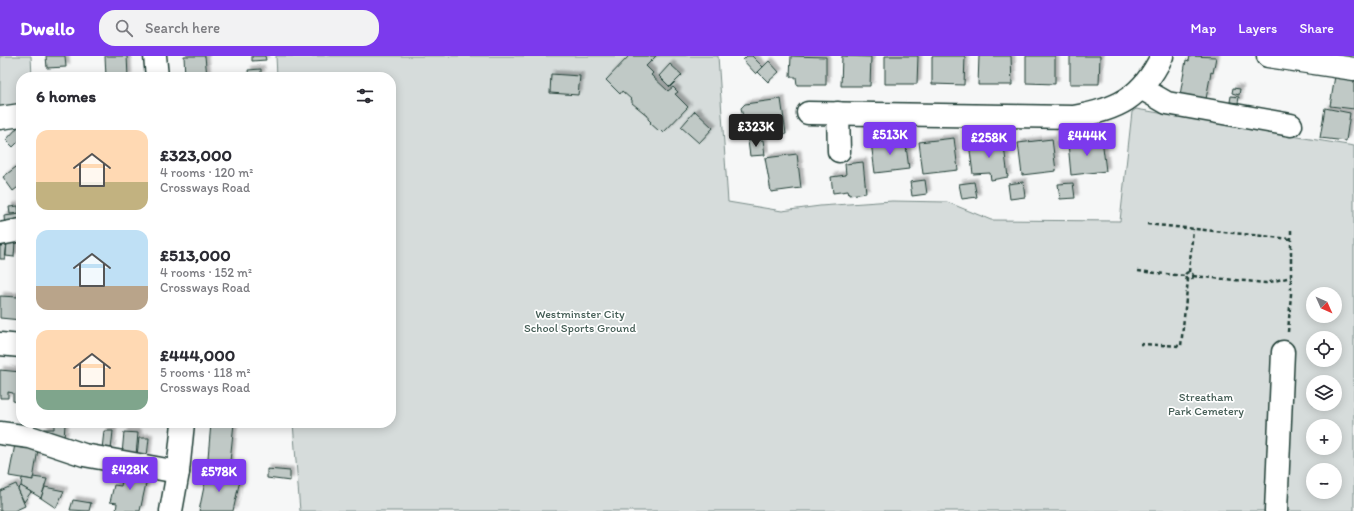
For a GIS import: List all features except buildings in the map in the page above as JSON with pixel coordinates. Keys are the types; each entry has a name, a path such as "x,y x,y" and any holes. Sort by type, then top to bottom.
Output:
{"street":[{"path":"155,56 157,72"},
{"path":"808,113 1073,117 1110,109 1129,98 1149,80 1162,56"},
{"path":"1268,56 1354,69"},
{"path":"1141,88 1167,104 1291,125"},
{"path":"838,113 839,151"},
{"path":"0,118 16,116"},
{"path":"0,234 16,231"},
{"path":"0,344 16,346"},
{"path":"1276,511 1283,352"},
{"path":"171,511 178,472 182,428"},
{"path":"0,433 30,437 84,454 178,472"}],"path":[{"path":"1147,224 1291,239"},
{"path":"1283,352 1288,333 1291,277 1291,228"},
{"path":"1185,276 1189,272 1193,229"},
{"path":"1138,271 1185,276 1188,280 1181,346 1140,344"},
{"path":"1189,272 1193,276 1266,283 1291,277"},
{"path":"1188,280 1193,276"}],"green space":[{"path":"0,56 31,56 32,72 16,72 16,110 0,112"},
{"name":"Westminster City School Sports Ground","path":"276,56 718,56 728,202 782,211 820,206 892,201 947,202 991,220 1120,221 1132,112 1136,109 1354,146 1354,511 300,511 293,428 396,428 396,72 277,72"}],"park label":[{"name":"Streatham Park Cemetery","path":"1206,404"}]}
